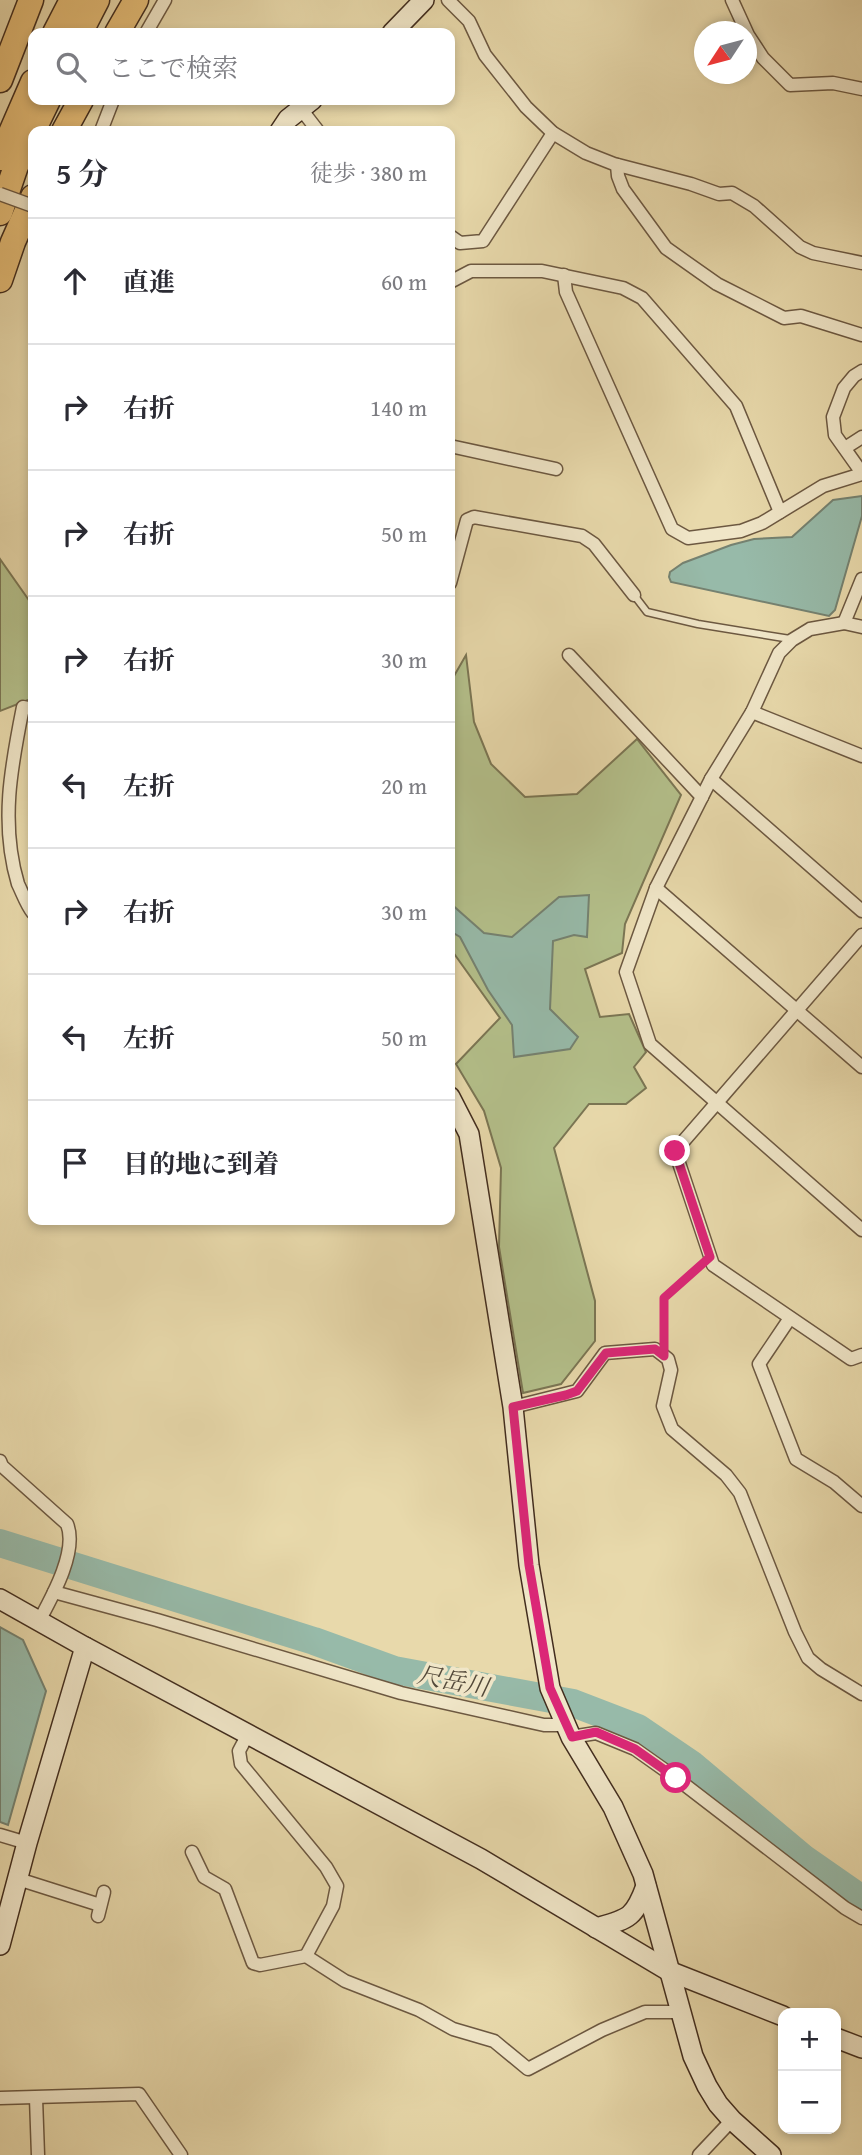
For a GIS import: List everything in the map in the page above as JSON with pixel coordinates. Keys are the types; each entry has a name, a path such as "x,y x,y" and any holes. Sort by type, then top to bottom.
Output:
{"highway":[{"path":"0,80 30,0"},
{"path":"58,28 72,0"},
{"path":"82,28 97,0"},
{"path":"120,28 136,0"},
{"path":"0,158 28,94"},
{"path":"35,126 46,105"},
{"path":"67,126 78,105"},
{"path":"0,213 16,166 28,141"},
{"path":"0,280 28,208"}],"street":[{"path":"149,28 165,0"},
{"path":"397,28 424,0"},
{"path":"448,0 469,21 485,55 518,97 553,133 586,153 617,165 719,194 732,193 754,206 800,247 813,253 862,263"},
{"path":"732,0 748,35 763,58 790,85 833,82 862,89"},
{"path":"103,126 111,105"},
{"path":"284,126 305,105"},
{"path":"306,105 316,126"},
{"path":"455,240 460,243 483,242 553,133"},
{"path":"617,165 623,189 666,248 717,284 784,318 801,316 862,335"},
{"path":"0,194 28,204"},
{"path":"455,279 471,271 542,271 623,288 642,298 736,406 780,512"},
{"path":"564,275 566,292 672,528 688,538 741,531 762,523 823,486 862,473 835,435 833,416 844,388 862,371"},
{"path":"845,448 862,437"},
{"path":"455,447 556,469"},
{"path":"455,563 467,520 474,517 582,536 594,544 634,595"},
{"path":"844,623 862,579"},
{"path":"862,627 844,623 810,629 792,640 779,653 752,712 711,779 656,888 626,972 650,1044 862,1230"},
{"path":"569,655 702,797"},
{"path":"28,708 23,707 5,797 6,832 12,869 28,907"},
{"path":"752,712 862,755"},
{"path":"711,779 862,911"},
{"path":"656,888 862,1067"},
{"path":"862,935 675,1151 713,1265 851,1359 862,1355"},
{"path":"455,1107 468,1134 513,1407 529,1565 550,1688 567,1728 613,1807 643,1874 693,2056 707,2086 732,2120 771,2155"},
{"path":"790,1318 759,1364 796,1459 860,1501"},
{"path":"513,1407 577,1391 606,1353 655,1349 668,1359 671,1370 663,1406 672,1429 726,1475 740,1493 795,1632 808,1658 821,1670 862,1694"},
{"path":"0,1461 2,1466 67,1524 71,1534 61,1581 39,1621"},
{"path":"54,1592 401,1693 544,1725 596,1732 635,1749 862,1918"},
{"path":"0,1599 481,1860 669,1971 778,2015"},
{"path":"0,1945 85,1647"},
{"path":"248,1734 239,1751 241,1764 326,1867 337,1885 333,1906 306,1956"},
{"path":"0,1835 27,1843"},
{"path":"192,1852 204,1877 225,1889 253,1963 260,1965 306,1956 345,1981 419,2010 453,2029 494,2041 528,2069 645,2012 681,2012"},
{"path":"18,1879 101,1905"},
{"path":"596,1928 625,1920 638,1907 646,1886"},
{"path":"841,2040 862,2048"},
{"path":"0,2098 139,2094 181,2155"},
{"path":"36,2098 38,2155"},
{"path":"699,2155 732,2120"}],"lane":[{"path":"634,595 647,612 698,624 792,640"}],"path":[{"path":"664,1356 664,1298 710,1257"}],"green space":[{"path":"0,559 28,599 28,700 0,711"},
{"path":"466,655 474,722 491,764 525,797 577,794 637,739 681,795 625,924 622,953 585,969 600,1017 629,1014 646,1052 634,1067 646,1088 626,1104 589,1104 554,1148 595,1301 595,1341 561,1384 523,1393 499,1247 501,1168 484,1111 456,1064 500,1018 455,955 455,674"}],"shaded area":[{"path":"862,496 862,516 835,610 829,616 671,582 670,572 683,563 754,539 792,537 833,500"},
{"path":"589,895 587,937 574,935 553,941 550,1009 578,1037 570,1049 514,1057 512,1025 488,990 460,937 455,934 455,907 484,933 512,937 559,897"},
{"path":"0,1627 23,1640 46,1691 8,1825 0,1822"}],"waterway":[{"name":"尺岳川","path":"0,1543 314,1641 394,1670 573,1703 638,1728 691,1764 803,1858 862,1899"}],"route":[{"path":"675,1151 710,1257 664,1298 664,1356 655,1349 606,1353 577,1391 513,1407 529,1565 550,1688 564,1721 572,1737 596,1732 635,1749 676,1778"}]}
